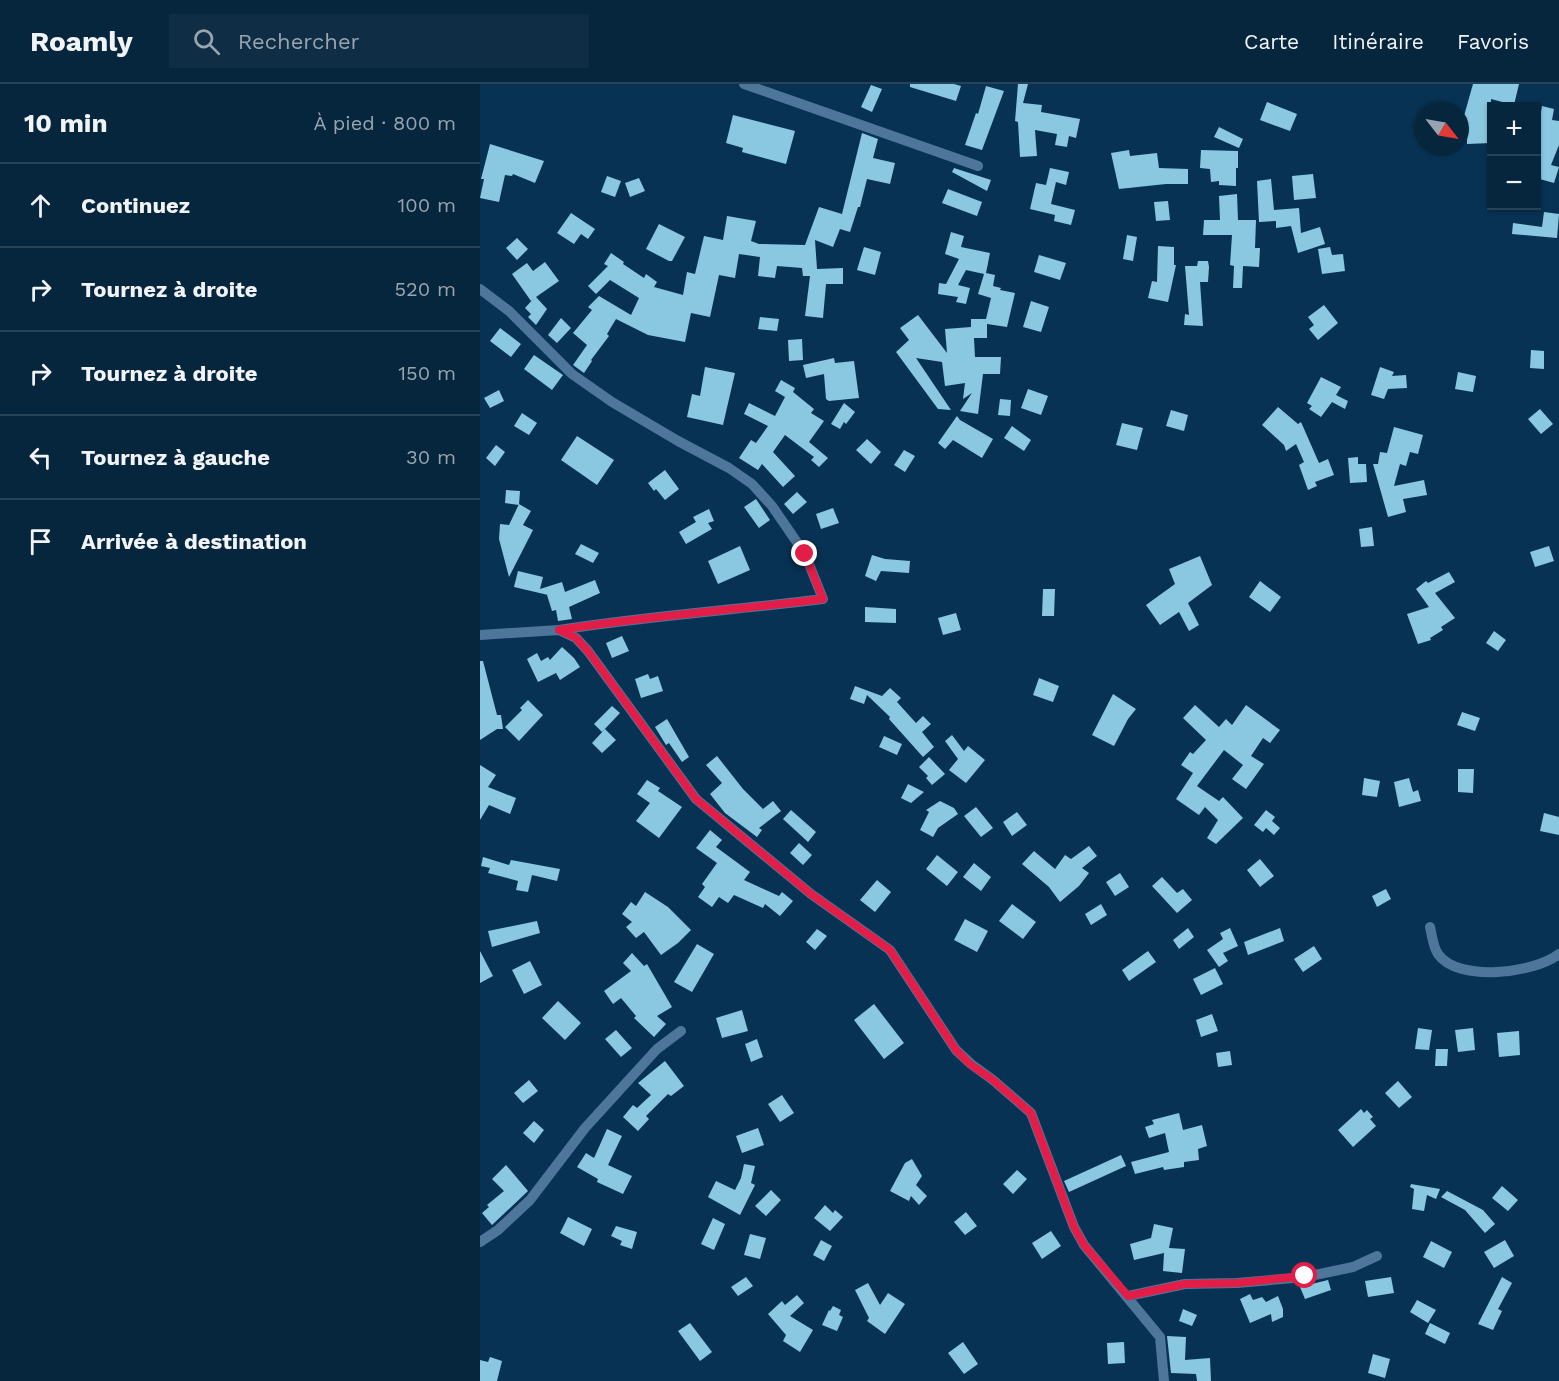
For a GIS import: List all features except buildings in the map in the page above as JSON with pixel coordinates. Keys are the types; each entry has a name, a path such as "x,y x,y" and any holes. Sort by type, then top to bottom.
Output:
{"street":[{"path":"744,84 978,166"},
{"path":"480,289 509,310 572,374 612,402 729,468 752,484 772,506 805,554 823,599 737,610 606,622 559,630 480,635"},
{"path":"559,630 576,638 588,651 696,799 811,894 890,950 956,1050 1031,1113 1074,1227 1084,1245 1160,1337 1164,1381"},
{"path":"1430,927 1437,953 1453,967 1482,974 1529,967 1553,959 1559,954"},
{"path":"480,1242 498,1230 530,1200 593,1119 657,1049 681,1031"},
{"path":"1128,1296 1185,1284 1237,1283 1305,1276 1353,1267 1377,1256"}],"route":[{"path":"805,554 823,599 737,610 606,622 559,630 576,638 588,651 696,799 811,894 890,950 956,1050 1031,1113 1074,1227 1084,1245 1128,1296 1185,1284 1237,1283 1305,1276"}]}
